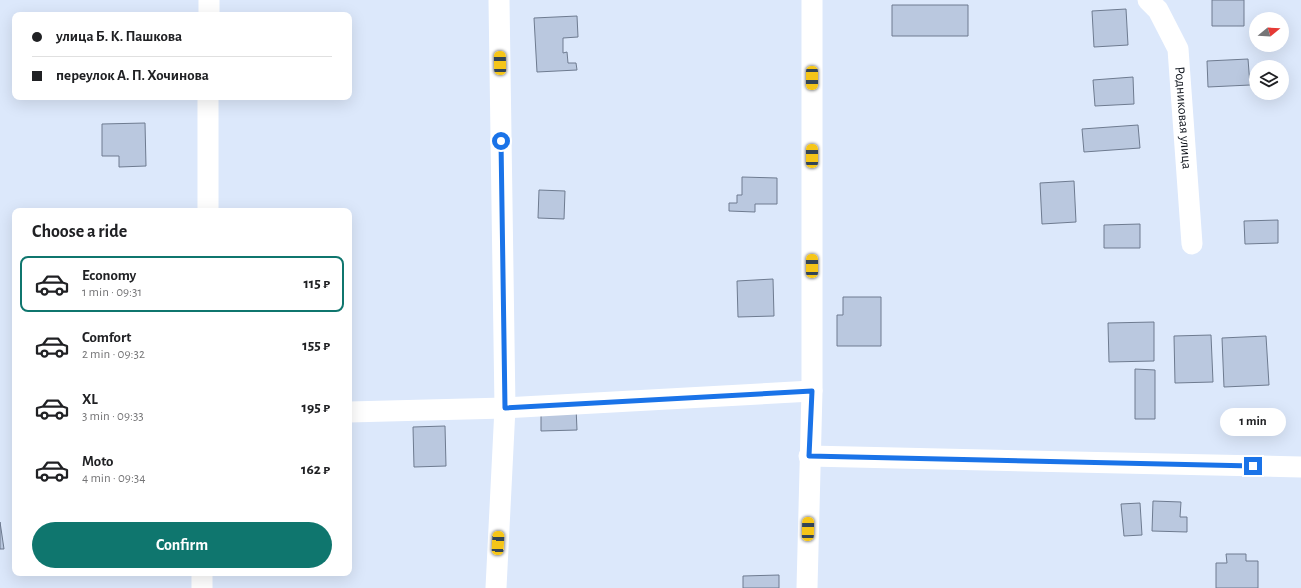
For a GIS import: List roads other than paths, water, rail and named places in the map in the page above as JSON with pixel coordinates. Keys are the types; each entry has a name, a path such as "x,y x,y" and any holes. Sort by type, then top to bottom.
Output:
{"street":[{"path":"209,0 209,12"},
{"path":"496,588 505,408 499,0"},
{"path":"807,588 809,456 812,391 812,0"},
{"name":"Родниковая улица","path":"1148,0 1158,10 1178,49 1192,244"},
{"path":"208,100 208,208"},
{"path":"352,412 505,408 812,391"},
{"path":"809,456 1301,467"},
{"path":"202,576 202,588"}]}
